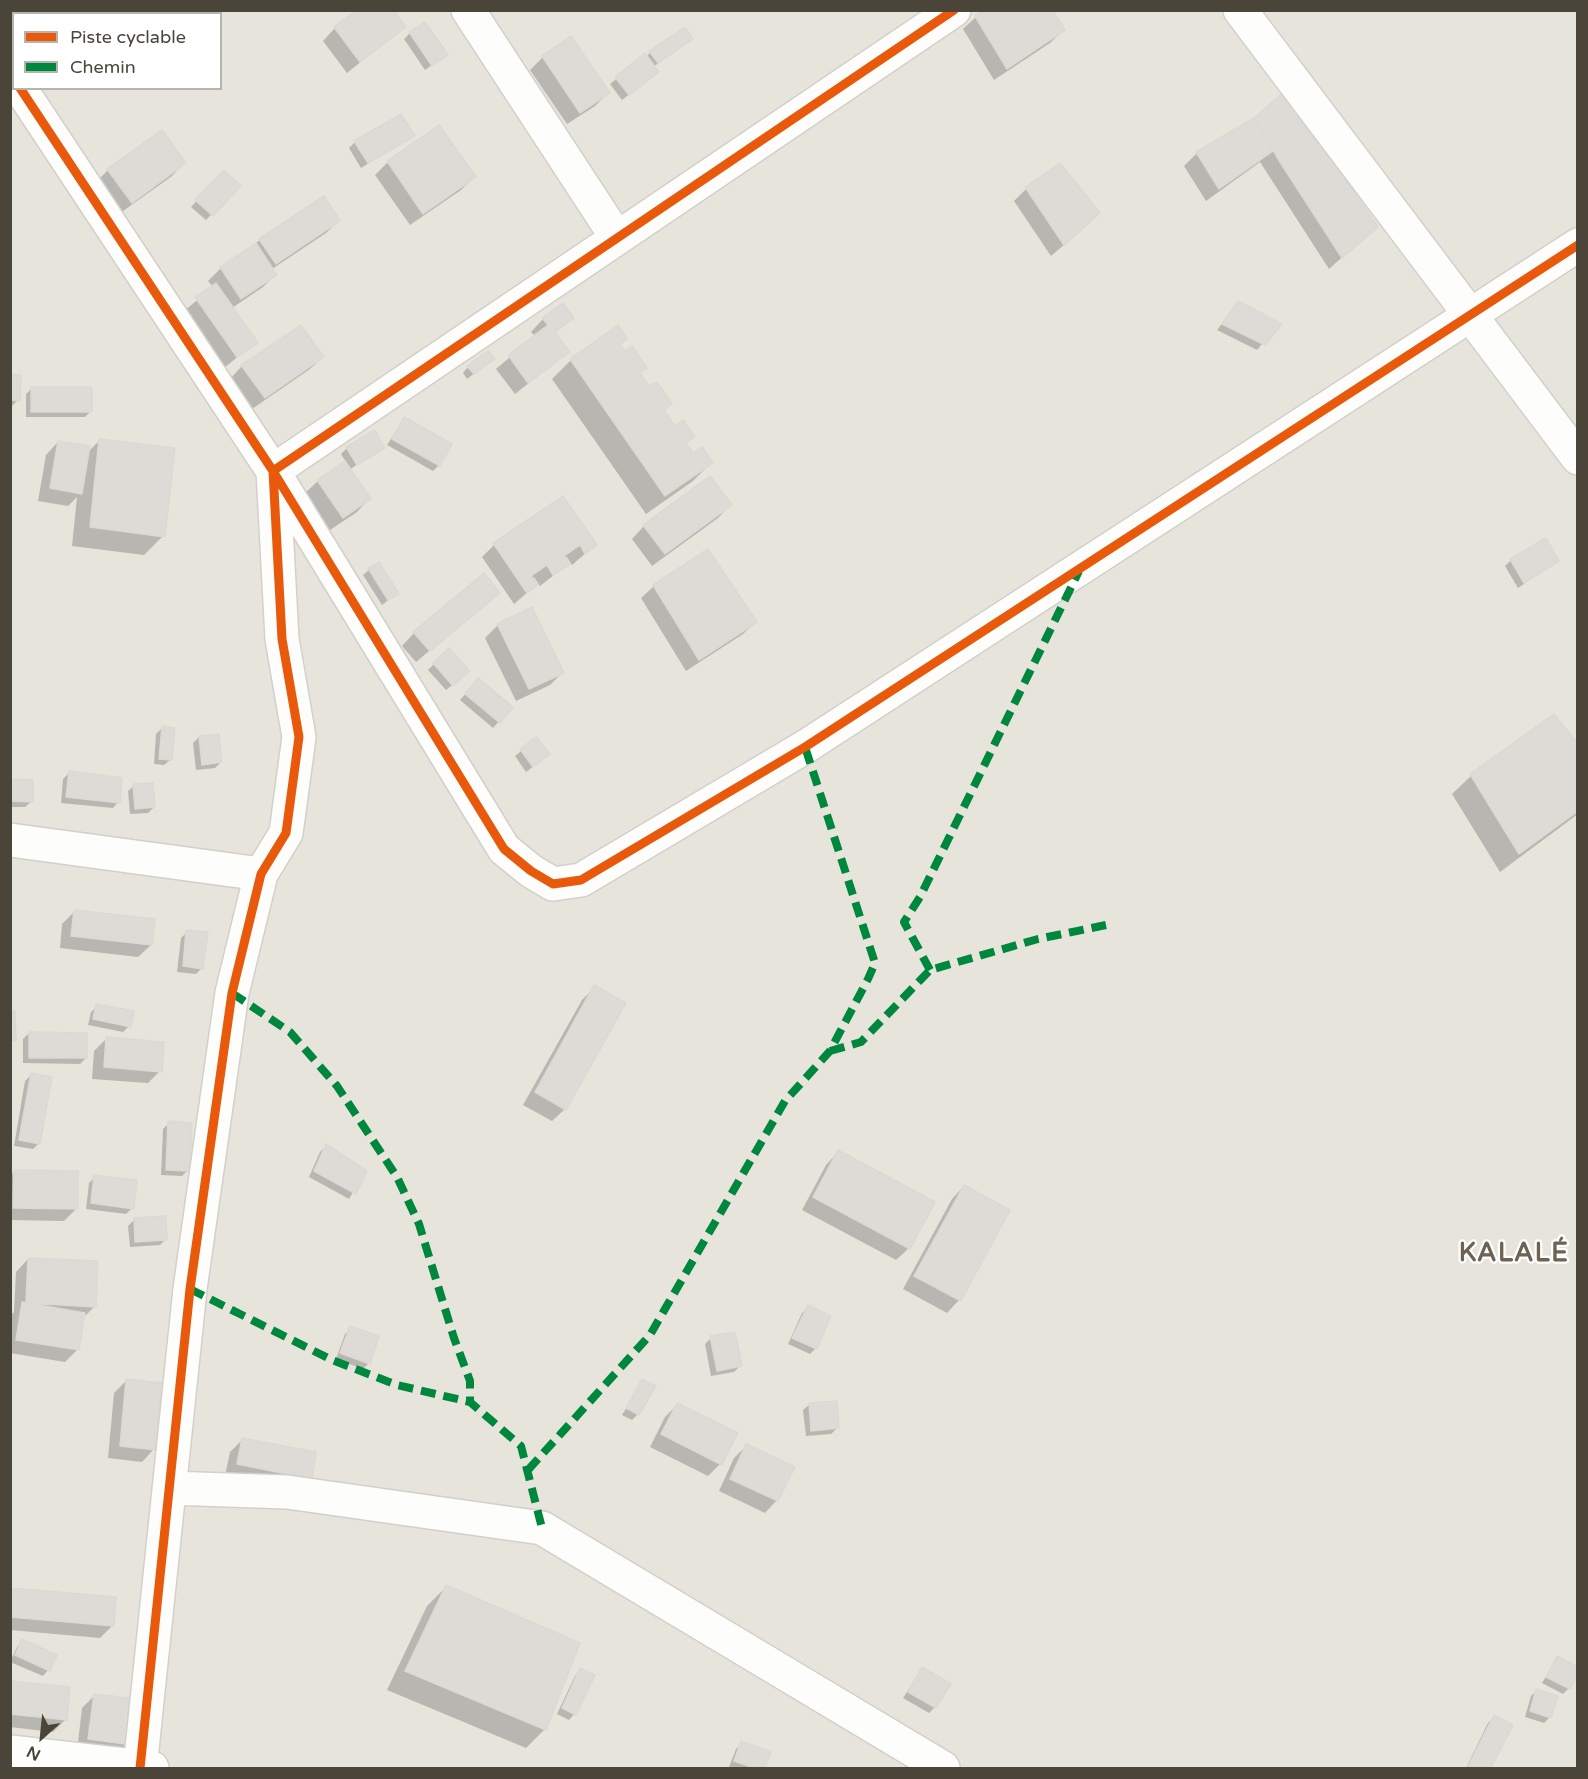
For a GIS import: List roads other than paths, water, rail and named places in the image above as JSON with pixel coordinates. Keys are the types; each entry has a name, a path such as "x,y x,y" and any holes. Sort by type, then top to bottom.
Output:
{"street":[{"path":"468,10 617,238"},
{"path":"273,471 954,10"},
{"path":"1239,10 1578,458"},
{"path":"21,90 273,471 504,849 553,884 581,880 805,747 1578,244"},
{"path":"10,1752 144,1768 169,1488 190,1289 232,993 261,874 286,833 299,737 282,639 273,471"},
{"path":"10,840 261,874"},
{"path":"169,1488 287,1492 542,1528 943,1768"}],"district":[{"name":"KALALÉ","path":"1514,1254"}]}
